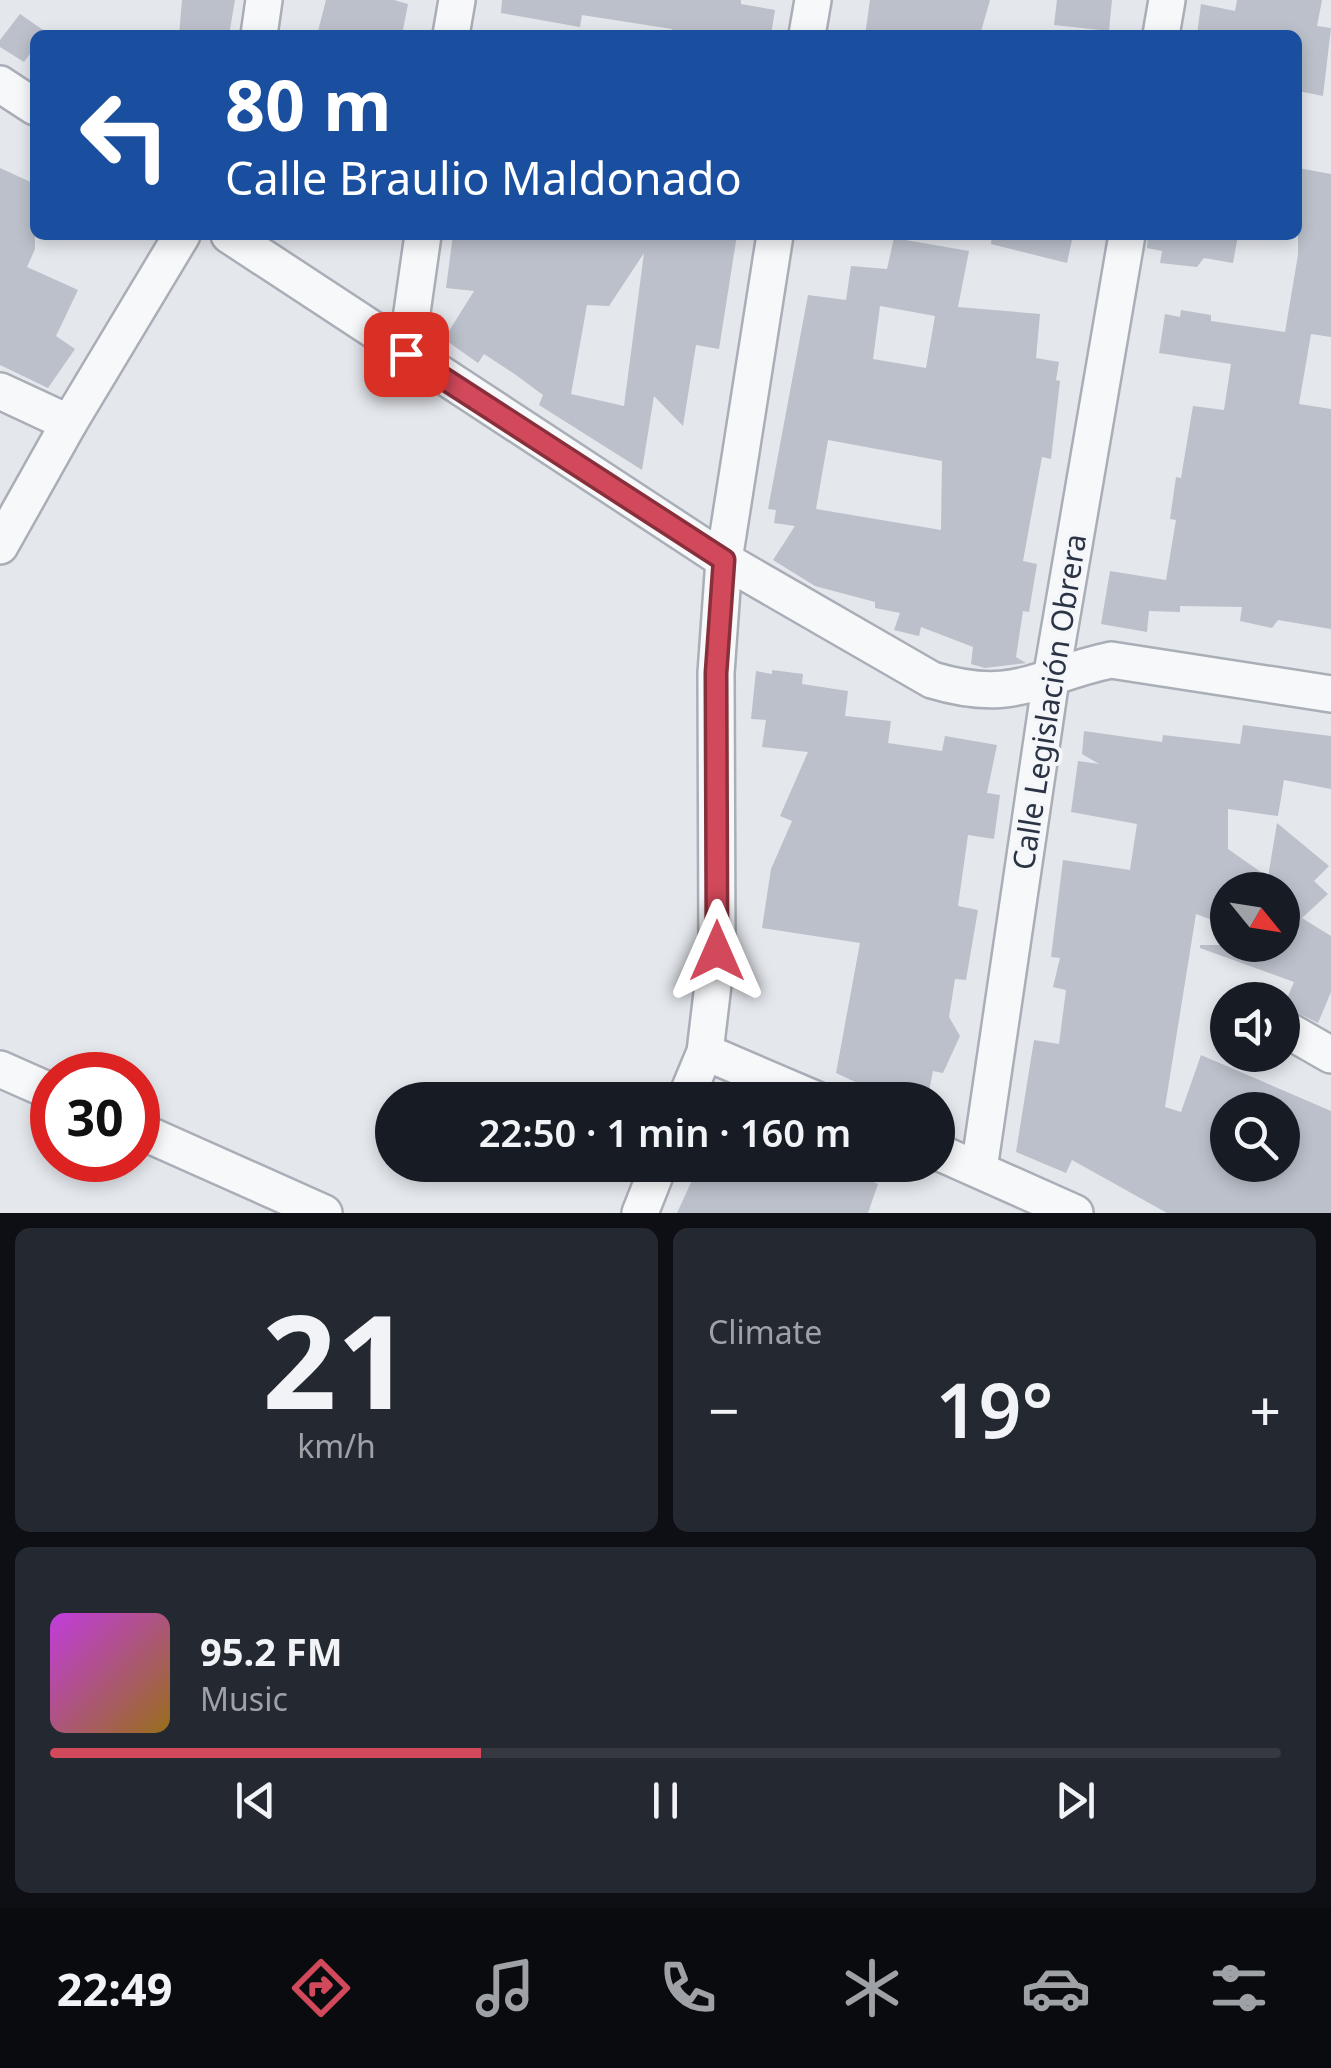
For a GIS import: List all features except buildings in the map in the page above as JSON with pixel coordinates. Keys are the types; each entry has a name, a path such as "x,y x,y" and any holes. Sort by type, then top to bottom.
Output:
{"street":[{"path":"260,30 264,0"},
{"path":"453,30 456,0"},
{"path":"808,30 813,0"},
{"path":"1162,30 1167,0"},
{"path":"0,84 30,104"},
{"path":"0,546 69,422 179,240"},
{"path":"236,240 724,560 932,680 961,689 1014,690 1081,666 1111,660 1331,694"},
{"path":"406,354 422,240"},
{"path":"693,1082 705,1052 717,951 716,673 724,560 775,240"},
{"name":"Calle Legislación Obrera","path":"979,1170 1051,679 1126,240"},
{"path":"0,391 69,422"},
{"path":"1300,1037 1331,1054"},
{"path":"705,1052 775,1082"},
{"path":"0,1069 30,1082"},
{"path":"160,1140 324,1213"},
{"path":"955,1159 1075,1213"},
{"path":"640,1213 652,1182"}],"route":[{"path":"406,354 724,560 716,673 717,951"}]}
